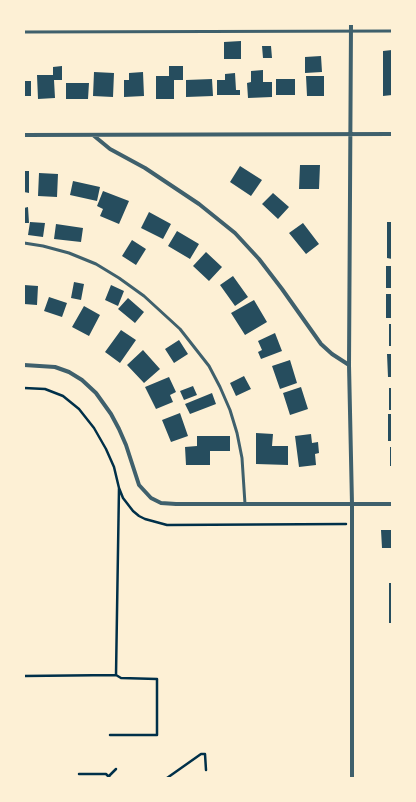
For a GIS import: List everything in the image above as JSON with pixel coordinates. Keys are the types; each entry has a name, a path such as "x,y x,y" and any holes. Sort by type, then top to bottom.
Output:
{"street":[{"path":"352,24 349,365 352,504 352,778"},
{"path":"24,135 392,134"},
{"path":"93,135 110,150 145,168 199,204 235,233 259,259 321,344 332,354 349,365"},
{"path":"24,366 55,367 69,372 82,380 96,393 120,429 140,485 151,498 161,503 392,504"}],"lane":[{"path":"24,32 392,31"},
{"path":"24,243 69,253 96,264 144,296 180,329 209,366 230,410 237,433 242,458 245,504"}],"path":[{"path":"24,388 45,389 63,396 79,409 94,428 106,448 114,467 118,488 116,676"},
{"path":"118,488 123,498 138,516 145,520 167,525 352,524"},
{"path":"24,676 116,676 121,678 157,679 157,735 110,735"},
{"path":"167,778 201,754 205,754 206,770"},
{"path":"79,774 106,774 109,777 116,769"}],"building":[{"path":"241,41 241,59 224,59 224,42"},
{"path":"262,46 271,46 272,58 263,58"},
{"path":"392,50 392,95 383,96 383,51"},
{"path":"321,56 322,72 305,73 305,57"},
{"path":"62,66 62,80 54,80 55,98 38,99 37,75 53,75 53,67"},
{"path":"169,66 183,66 183,80 174,80 174,99 156,99 156,76 169,76"},
{"path":"263,70 263,82 272,82 272,97 248,98 247,83 251,82 251,71"},
{"path":"94,72 114,73 113,97 93,96"},
{"path":"143,72 144,96 124,97 124,80 129,80 129,73"},
{"path":"235,73 236,90 240,90 240,95 217,95 217,80 225,80 225,74"},
{"path":"306,76 324,76 324,96 307,96"},
{"path":"212,79 213,96 186,97 186,80"},
{"path":"276,79 295,79 295,95 276,95"},
{"path":"24,81 31,81 31,96 24,96"},
{"path":"66,83 89,83 88,99 66,99"},
{"path":"300,165 320,165 319,189 299,189"},
{"path":"240,166 262,180 251,196 230,182"},
{"path":"24,171 29,171 29,193 24,192"},
{"path":"39,173 58,174 57,197 38,196"},
{"path":"73,181 100,187 97,201 70,195"},
{"path":"103,191 129,201 119,224 100,216 103,209 97,206"},
{"path":"273,193 289,207 278,219 262,204"},
{"path":"28,207 29,223 24,223 24,208"},
{"path":"149,212 171,224 163,239 141,228"},
{"path":"30,222 45,223 43,237 28,235"},
{"path":"387,222 392,222 392,259 387,258"},
{"path":"303,223 319,244 306,254 289,233"},
{"path":"56,224 83,228 81,242 54,239"},
{"path":"177,231 199,244 190,259 168,246"},
{"path":"132,240 146,249 136,265 122,256"},
{"path":"206,252 222,267 209,281 193,266"},
{"path":"386,266 392,266 392,288 386,288"},
{"path":"233,276 248,297 235,306 220,285"},
{"path":"74,282 84,284 81,300 71,298"},
{"path":"24,285 38,286 37,305 24,304"},
{"path":"111,285 124,291 118,306 105,300"},
{"path":"386,294 392,294 392,318 386,318"},
{"path":"49,297 67,303 62,317 44,311"},
{"path":"128,298 144,312 135,323 118,309"},
{"path":"254,300 267,322 245,335 231,313"},
{"path":"84,306 100,315 89,336 72,327"},
{"path":"389,324 392,324 392,346 389,346"},
{"path":"121,330 136,340 120,363 105,352"},
{"path":"275,333 282,351 261,359 258,352 262,350 258,341"},
{"path":"179,340 188,354 174,363 165,349"},
{"path":"143,350 160,369 144,383 127,365"},
{"path":"387,354 392,354 392,377 388,377"},
{"path":"290,360 297,383 280,389 272,366"},
{"path":"244,376 251,389 236,396 230,383"},
{"path":"169,377 176,392 170,395 173,402 156,409 145,387"},
{"path":"193,386 197,395 184,400 180,391"},
{"path":"301,387 308,409 290,415 283,393"},
{"path":"389,388 392,388 392,410 389,410"},
{"path":"212,393 216,404 190,414 185,404"},
{"path":"180,413 188,436 171,442 162,420"},
{"path":"388,414 392,414 392,441 388,441"},
{"path":"256,433 273,434 272,446 288,446 288,465 256,464"},
{"path":"311,434 312,443 318,442 319,453 315,454 316,465 299,467 295,436"},
{"path":"197,436 230,436 230,451 210,451 210,465 186,465 185,447 197,446"},
{"path":"390,447 392,447 392,466 390,466"},
{"path":"381,530 392,530 392,548 382,548"},
{"path":"389,583 392,583 392,623 389,623"}]}
